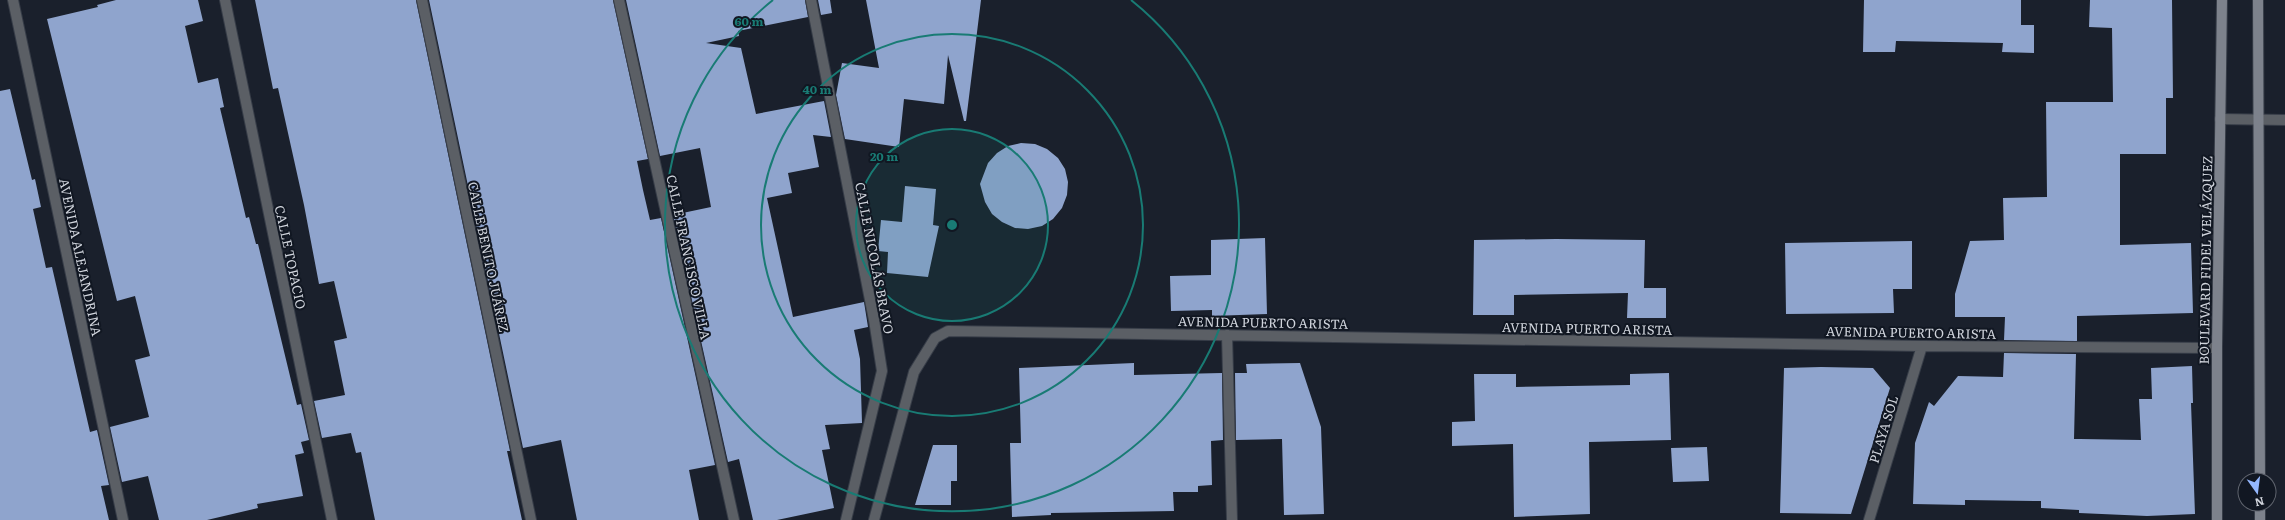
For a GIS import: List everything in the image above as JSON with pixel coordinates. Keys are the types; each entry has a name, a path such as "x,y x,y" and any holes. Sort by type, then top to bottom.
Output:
{"main road":[{"name":"BOULEVARD FIDEL VELÁZQUEZ","path":"2218,520 2216,348 2222,0"},
{"path":"2258,0 2260,472"}],"street":[{"name":"AVENIDA ALEJANDRINA","path":"14,0 123,520"},
{"name":"CALLE TOPACIO","path":"225,0 332,520"},
{"name":"CALLE BENITO JUÁREZ","path":"422,0 531,520"},
{"name":"CALLE FRANCISCO VILLA","path":"619,0 734,520"},
{"name":"CALLE NICOLÁS BRAVO","path":"811,0 874,320 882,371 846,520"},
{"path":"2220,118 2285,120"},
{"name":"AVENIDA PUERTO ARISTA","path":"874,520 914,372 935,338 948,331 1922,346 2216,348"},
{"path":"1228,335 1232,520"},
{"name":"PLAYA SOL","path":"1869,520 1922,346"}],"building":[{"path":"116,0 198,0 203,21 185,26 198,83 218,78 224,107 220,108 246,218 249,217 256,244 258,244 297,405 301,404 309,440 301,442 304,453 295,455 303,496 257,504 258,508 207,520 159,520 148,476 122,482 110,427 149,417 135,360 150,356 135,296 117,301 47,19 98,7 97,5"},
{"path":"255,0 416,0 510,451 507,451 522,520 375,520 361,452 356,453 351,433 322,438 314,401 345,395 334,341 347,338 334,281 319,284 304,205 278,88 273,89"},
{"path":"429,0 613,0 648,159 637,161 643,190 650,220 661,218 715,465 689,470 699,520 577,520 561,440 523,448"},
{"path":"626,0 805,0 808,17 738,31 739,36 706,43 741,48 756,114 824,101 831,137 813,135 819,167 788,173 792,193 767,198 793,317 864,302 868,327 854,330 860,359 862,423 825,425 830,449 822,450 834,508 777,520 753,520 739,459 728,462 673,215 711,207 700,148 660,156"},
{"path":"818,0 830,0 832,13 821,15"},
{"path":"866,0 981,0 966,121 964,121 948,55 944,104 904,99 899,147 845,139 836,95 842,63 879,68"},
{"path":"1864,0 2021,0 2021,25 2034,25 2034,53 2002,52 2003,43 1896,41 1895,52 1863,52"},
{"path":"2090,0 2172,0 2173,98 2166,98 2166,154 2120,154 2120,245 2191,243 2193,313 2077,316 2077,341 2004,340 2005,317 1955,317 1955,294 1970,241 2004,240 2003,198 2047,197 2046,102 2113,102 2112,28 2089,27"},
{"path":"10,89 32,180 35,179 41,207 33,209 46,268 52,267 90,432 97,430 109,485 101,486 109,520 0,520 0,91"},
{"path":"1021,143 1035,144 1047,149 1058,158 1065,169 1068,182 1067,195 1062,208 1053,219 1042,226 1028,229 1015,228 1002,222 992,214 985,202 980,184 988,163 997,153 1008,146"},
{"path":"905,186 936,189 933,225 939,226 928,277 887,273 888,252 878,251 881,220 902,222"},
{"path":"1265,238 1267,314 1212,316 1212,310 1171,311 1170,276 1211,275 1211,240"},
{"path":"1474,240 1645,240 1644,288 1666,288 1666,318 1627,318 1628,293 1514,295 1514,315 1473,315"},
{"path":"1912,241 1912,289 1893,289 1894,313 1786,314 1785,243"},
{"path":"2004,353 2076,354 2074,439 2141,440 2139,399 2152,399 2151,368 2192,366 2193,403 2191,403 2195,514 2147,516 2079,513 2079,510 2041,508 2041,501 1965,500 1965,505 1913,504 1915,443 1929,402 1934,406 1958,376 2003,377"},
{"path":"1134,363 1134,375 1222,373 1223,440 1211,441 1212,485 1198,486 1198,492 1173,492 1174,511 1051,513 1051,515 1012,517 1010,443 1021,443 1019,368"},
{"path":"1300,363 1321,427 1324,514 1284,515 1282,439 1236,440 1235,373 1247,373 1246,364"},
{"path":"1784,368 1873,368 1890,388 1851,514 1780,513"},
{"path":"1669,373 1671,440 1589,442 1590,514 1514,517 1513,444 1452,446 1452,422 1475,421 1474,374 1516,374 1516,387 1630,385 1630,374"},
{"path":"933,445 957,445 957,481 951,481 951,505 915,505"},
{"path":"1707,447 1709,481 1673,482 1671,448"}]}
